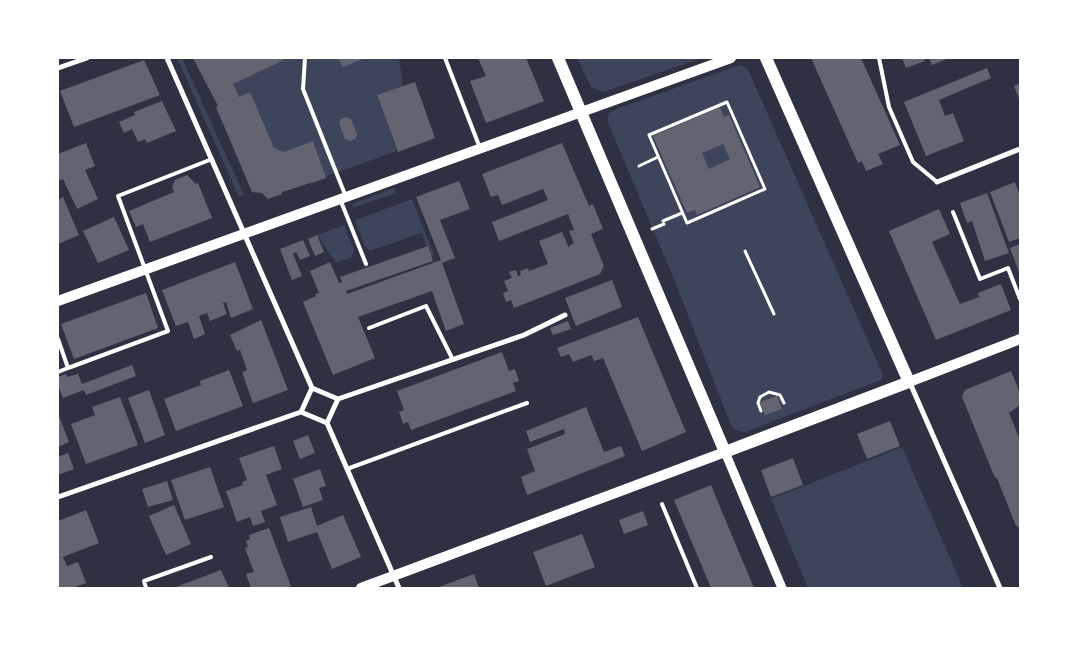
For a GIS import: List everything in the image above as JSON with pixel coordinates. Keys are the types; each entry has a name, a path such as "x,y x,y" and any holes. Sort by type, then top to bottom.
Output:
{"main road":[{"path":"558,58 725,452"},
{"path":"58,301 731,58"},
{"path":"766,58 909,382"},
{"path":"361,588 1020,339"}],"street":[{"path":"58,68 87,58"},
{"path":"167,58 312,388 338,399 384,382 399,380 524,335 565,315"},
{"path":"938,182 1020,149"},
{"path":"909,382 1000,588"},
{"path":"301,412 312,388"},
{"path":"327,423 338,399"},
{"path":"58,497 301,412 327,423 399,588"},
{"path":"725,452 782,588"}],"lane":[{"path":"305,58 304,89 366,264"},
{"path":"445,58 480,148"},
{"path":"879,58 889,107 913,162 938,182"},
{"path":"58,372 168,331 118,196 212,159"},
{"path":"953,212 980,279 1008,268 1020,298"},
{"path":"370,328 426,306 453,360"},
{"path":"58,339 68,368"},
{"path":"347,469 526,403"},
{"path":"662,504 697,588"},
{"path":"146,588 144,581 211,557"}],"path":[{"path":"727,102 765,189 687,223 658,157 649,135 727,102"},
{"path":"639,166 658,157"},
{"path":"652,229 682,213"},
{"path":"745,251 774,314"},
{"path":"761,411 758,403 760,397 769,392 780,395 784,403"}],"shaded area":[{"path":"177,58 182,58 244,195 239,197"},
{"path":"193,58 399,58 403,86 377,96 397,151 327,176 311,184 310,182 282,192 282,194 268,199 222,122 216,107 218,106"},
{"path":"577,58 702,58 603,92 591,87"},
{"path":"740,65 747,68 750,74 883,375 881,380 745,432 735,430 731,425 673,277 607,120 609,113 616,109"},
{"path":"394,188 396,193 353,208 352,204"},
{"path":"412,199 434,255 430,257 422,233 370,251 365,246 355,220"},
{"path":"344,225 354,250 352,257 336,263 317,235"},
{"path":"902,447 963,588 808,588 771,499"}],"building":[{"path":"193,58 283,58 284,60 233,84 239,97 250,92 274,148 284,152 313,141 326,178 282,192 282,194 268,199 262,193 252,192 216,107 218,106"},
{"path":"338,58 365,58 343,67"},
{"path":"478,58 526,58 544,101 486,123 470,81 486,76"},
{"path":"811,58 861,58 900,145 878,154 883,164 866,171 862,161 858,163"},
{"path":"902,58 924,58 925,61 906,68"},
{"path":"929,58 949,58 932,65"},
{"path":"144,60 160,95 74,127 60,91"},
{"path":"987,68 991,78 939,100 945,116 953,113 964,141 926,156 904,102"},
{"path":"415,82 435,138 398,152 377,95"},
{"path":"1020,83 1020,101 1014,86"},
{"path":"162,101 176,131 147,143 145,139 138,142 132,129 124,133 119,122 135,115 134,112"},
{"path":"720,107 724,117 729,115 760,187 697,215 695,210 687,213 653,136","holes":["723,144 730,159 709,169 702,153"]},
{"path":"346,117 351,119 357,134 355,139 350,141 345,139 339,123 341,119"},
{"path":"86,143 95,166 85,170 98,199 77,209 63,179 58,181 58,154"},
{"path":"562,143 589,206 593,204 603,229 591,234 604,266 600,274 514,308 511,300 506,302 503,293 508,291 504,281 512,278 509,272 516,270 518,276 521,275 520,271 528,268 529,271 548,264 539,241 562,232 569,248 574,243 569,231 574,230 568,214 499,241 492,222 548,200 543,189 502,205 498,195 491,197 482,174"},
{"path":"187,175 196,184 198,183 212,218 150,242 143,224 136,227 129,211 174,192 172,187 175,180"},
{"path":"459,181 470,209 440,220 455,258 442,263 464,324 446,331 432,291 358,317 375,358 333,375 303,302 319,293 310,271 330,262 339,283 342,282 340,277 428,246 433,261 346,291 347,294 441,260 416,197"},
{"path":"1015,182 1020,196 1020,238 1009,242 990,192"},
{"path":"987,193 1009,253 985,261 972,221 967,223 960,203"},
{"path":"63,197 79,235 58,244 58,200"},
{"path":"939,209 950,234 932,242 960,304 979,297 978,293 1001,284 1011,310 936,340 889,231"},
{"path":"114,217 129,250 98,263 83,231"},
{"path":"317,235 324,252 315,256 308,239"},
{"path":"303,240 310,256 300,260 296,252 293,254 302,276 292,280 280,249"},
{"path":"1020,244 1020,275 1010,248"},
{"path":"235,262 253,309 231,318 226,302 223,303 227,314 210,321 207,313 199,316 205,334 194,339 188,322 176,326 162,290"},
{"path":"612,280 622,307 576,326 565,298"},
{"path":"146,293 158,328 74,359 61,324"},
{"path":"638,317 686,432 642,451 603,358 594,361 591,355 573,362 569,354 561,357 557,348"},
{"path":"261,320 288,390 253,403 242,372 247,370 240,350 237,351 230,335"},
{"path":"568,321 571,329 553,335 550,328"},
{"path":"502,352 509,371 515,369 519,381 513,383 516,391 411,430 408,422 403,424 399,412 404,410 397,391"},
{"path":"132,365 136,376 86,395 84,390 63,398 58,385 58,377 66,374 67,377 78,374 82,384"},
{"path":"229,370 243,406 176,431 164,399 201,385 200,381"},
{"path":"1011,371 1020,393 1020,405 1009,413 1020,440 1020,532 997,478 995,478 962,397 965,390"},
{"path":"149,390 165,435 145,443 128,398"},
{"path":"777,396 782,409 765,415 760,402"},
{"path":"120,397 138,445 86,464 71,424 95,415 92,407"},
{"path":"586,407 604,452 621,446 625,456 527,495 521,477 535,471 527,449 565,434 564,429 530,442 526,431"},
{"path":"58,413 69,442 58,447"},
{"path":"890,421 900,446 867,459 857,434"},
{"path":"308,435 315,453 300,459 293,441"},
{"path":"274,446 282,469 266,475 277,505 261,511 265,522 253,526 250,517 237,522 226,491 243,485 242,482 247,480 239,458"},
{"path":"68,453 74,469 58,475 58,457"},
{"path":"793,458 803,485 771,497 761,470"},
{"path":"210,467 224,507 185,520 171,480"},
{"path":"320,469 326,486 319,488 323,500 303,507 293,479"},
{"path":"167,481 173,500 148,507 142,489"},
{"path":"711,485 754,588 711,588 674,500"},
{"path":"174,505 191,544 166,555 149,516"},
{"path":"311,507 317,526 343,515 361,557 332,569 317,532 288,542 280,517"},
{"path":"86,510 99,543 63,557 67,566 78,562 86,583 72,588 58,588 58,521"},
{"path":"643,511 648,525 624,534 619,520"},
{"path":"269,528 291,586 285,588 251,588 246,574 254,572 245,548 248,547 246,541 250,539 249,535"},
{"path":"582,534 595,567 546,586 533,552"},
{"path":"221,570 229,588 173,588"},
{"path":"474,574 479,588 436,588"}]}
